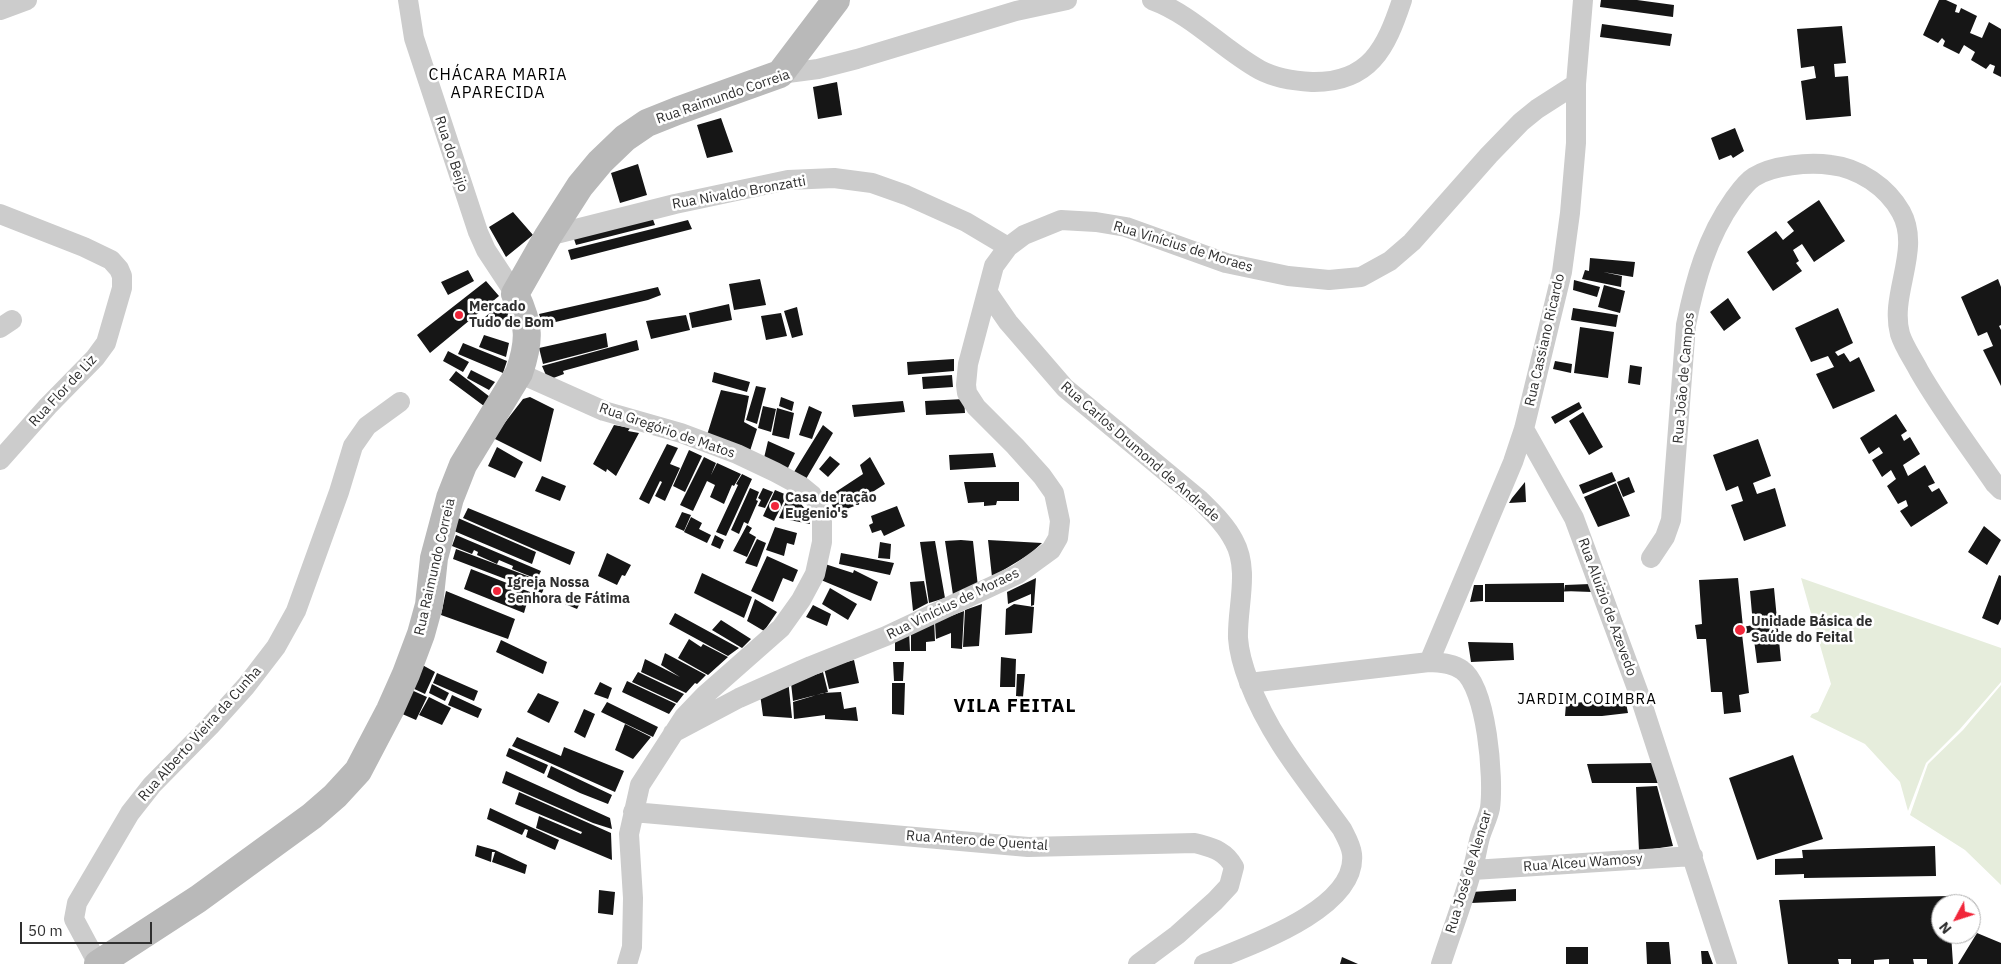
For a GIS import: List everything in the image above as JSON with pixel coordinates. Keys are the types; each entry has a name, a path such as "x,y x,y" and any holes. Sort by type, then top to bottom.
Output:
{"street":[{"path":"0,10 26,0"},
{"path":"780,74 836,0"},
{"name":"Rua Raimundo Correia","path":"98,964 198,899 312,816 335,796 358,771 390,710 421,634 428,605 434,558 450,498 463,465 519,373 525,356 528,339 527,325 524,312 515,294 548,236 580,186 600,162 625,138 647,123 780,74 818,69 857,60 1016,11 1067,0"},
{"path":"1152,0 1182,14 1262,71 1295,81 1325,82 1343,78 1360,71 1376,56 1391,32 1402,0"},
{"name":"Rua Cassiano Ricardo","path":"1429,662 1513,462 1524,429 1562,272 1576,143 1576,84 1584,0"},
{"name":"Rua do Beijo","path":"406,2 419,54 478,232 486,250 515,294"},
{"name":"Rua Vinícius de Moraes","path":"673,733 739,698 811,666 886,636 1018,574 1051,550 1058,538 1060,521 1054,493 1042,476 1015,446 976,407 967,393 966,385 968,364 994,266 1008,247 1024,235 1061,220 1096,222 1126,227 1226,263 1288,276 1329,280 1361,277 1390,261 1412,242 1489,154 1521,122 1537,109 1576,84"},
{"name":"Rua João de Campos","path":"1651,558 1665,537 1671,520 1686,325 1705,251 1726,211 1742,189 1752,178 1768,170 1816,163 1852,170 1874,182 1901,212 1908,235 1907,258 1899,298 1898,319 1900,334 1935,400 2001,490"},
{"name":"Rua Nivaldo Bronzatti","path":"548,236 675,204 788,180 834,178 872,183 906,195 966,222 1008,247"},
{"name":"Rua Flor de Liz","path":"0,214 84,247 111,260 122,276 122,288 106,342 95,358 7,438 0,460"},
{"name":"Rua Carlos Drumond de Andrade","path":"988,293 1008,322 1065,388 1200,500 1220,520 1235,541 1240,558 1241,593 1238,639 1249,683 1273,734 1342,829 1349,844 1352,855 1351,867 1345,882 1336,894 1302,920 1266,939 1204,964"},
{"name":"Rua Gregório de Matos","path":"519,373 604,411 681,433 737,454 801,486 812,495 819,506 822,519 822,542 815,574 801,600 781,628 704,695 684,717 640,785 629,834 633,898 632,947 627,964"},
{"name":"Rua Alberto Vieira da Cunha","path":"98,964 74,919 77,904 130,813 152,785 246,686 276,647 296,611 339,492 353,446 366,426 400,402"},
{"name":"Rua Aluizio de Azevedo","path":"1524,429 1574,518 1639,694 1727,964"},
{"name":"Rua José de Alencar","path":"1249,683 1429,662 1452,665 1463,670 1471,680 1479,696 1492,774 1490,809 1441,964"},
{"name":"Rua Antero de Quental","path":"633,812 1028,847 1195,843 1218,849 1229,858 1234,867 1229,886 1216,901 1177,935 1138,964"},
{"name":"Rua Alceu Wamosy","path":"1472,870 1693,856"}],"green space":[{"path":"1801,578 2001,648 2001,682 1960,729 1926,763 1908,811 1900,782 1865,744 1810,717 1818,712 1831,684"},
{"path":"2001,685 2001,885 1965,850 1910,815 1928,764 1963,730"}],"building":[{"path":"1601,0 1637,0 1674,5 1673,17 1600,7"},
{"path":"1939,0 1946,0 1957,5 1955,12 1959,13 1961,8 1977,16 1970,33 1982,38 1989,22 2001,29 2001,77 1993,73 1995,66 1990,64 1986,69 1971,60 1975,52 1964,45 1959,54 1943,46 1945,41 1942,38 1938,43 1923,35"},
{"path":"1602,24 1672,34 1670,46 1600,37"},
{"path":"1842,26 1846,63 1834,64 1835,77 1848,76 1851,116 1806,120 1801,81 1816,78 1814,66 1801,68 1797,29"},
{"path":"837,82 842,115 818,119 813,87"},
{"path":"721,118 733,152 707,158 697,125"},
{"path":"1735,128 1744,151 1733,158 1731,155 1719,160 1711,138"},
{"path":"638,164 647,195 620,203 611,173"},
{"path":"1819,200 1845,241 1814,262 1802,244 1793,250 1799,261 1796,263 1802,271 1773,291 1747,252 1776,231 1783,240 1794,231 1787,222"},
{"path":"513,212 533,235 506,257 489,227"},
{"path":"651,214 655,225 576,245 572,233"},
{"path":"688,220 692,229 571,260 568,250"},
{"path":"1590,258 1635,262 1633,277 1603,272 1622,276 1621,287 1582,279 1585,270 1589,271"},
{"path":"468,270 474,281 448,295 441,282"},
{"path":"760,279 766,305 734,310 729,284"},
{"path":"1998,279 2001,287 2001,325 1999,326 2001,330 2001,386 1983,350 1993,346 1987,332 1978,336 1961,297"},
{"path":"1574,280 1600,287 1597,297 1573,290"},
{"name":"Mercado Tudo de Bom","path":"486,281 499,296 430,353 417,335"},
{"path":"1604,285 1625,291 1620,313 1598,307"},
{"path":"658,287 661,295 648,300 543,325 539,314"},
{"path":"1728,298 1741,318 1724,331 1710,312"},
{"path":"504,300 514,328 484,318"},
{"path":"729,304 732,320 692,328 689,313"},
{"path":"797,307 803,335 792,338 784,311"},
{"path":"1573,308 1618,315 1616,327 1571,320"},
{"path":"1838,308 1853,343 1835,352 1838,356 1844,353 1850,362 1859,357 1875,391 1833,409 1816,374 1834,367 1828,356 1811,362 1795,328"},
{"path":"781,313 787,336 766,340 761,316"},
{"path":"686,315 690,330 651,339 646,321"},
{"path":"1580,327 1614,332 1608,378 1574,373"},
{"path":"606,333 608,347 543,364 539,348"},
{"path":"484,335 509,343 506,357 479,347"},
{"path":"637,340 639,350 563,371 564,374 548,380 542,366"},
{"path":"463,343 507,361 503,373 458,354"},
{"path":"448,351 469,362 463,372 443,361"},
{"path":"954,359 954,371 908,375 907,362"},
{"path":"1555,361 1572,364 1571,373 1553,369"},
{"path":"1630,365 1642,367 1640,385 1628,383"},
{"path":"471,370 495,382 489,390 467,378"},
{"path":"456,371 490,397 484,406 449,380"},
{"path":"714,372 750,382 747,392 712,382"},
{"path":"952,375 953,387 923,389 922,377"},
{"path":"756,386 766,388 757,424 746,420"},
{"path":"721,390 749,396 744,422 757,429 750,451 707,435"},
{"path":"530,397 554,409 541,462 493,438 523,399"},
{"path":"781,397 794,402 792,411 779,406"},
{"path":"964,399 965,413 926,415 925,401"},
{"path":"903,401 905,412 854,417 852,405"},
{"path":"1579,402 1582,408 1555,424 1551,417"},
{"path":"763,406 776,409 771,432 758,428"},
{"path":"809,406 822,412 812,439 799,435"},
{"path":"777,408 794,413 789,439 772,435"},
{"path":"1583,412 1603,447 1589,455 1569,421"},
{"path":"1896,414 1907,431 1901,435 1904,441 1910,437 1920,454 1903,465 1908,476 1925,465 1935,483 1928,486 1932,492 1939,488 1948,503 1911,527 1900,511 1908,506 1906,500 1898,504 1887,486 1896,479 1891,470 1882,477 1872,460 1883,453 1879,447 1869,454 1860,438"},
{"path":"614,425 630,428 628,431 639,433 616,476 607,469 606,472 593,464"},
{"path":"823,425 833,433 806,479 794,472"},
{"path":"1758,439 1771,476 1753,483 1757,494 1775,488 1786,526 1744,541 1731,505 1743,501 1738,486 1726,491 1713,455"},
{"path":"768,441 795,453 787,470 764,458"},
{"path":"667,444 678,448 670,464 680,468 665,501 655,496 662,482 660,481 649,504 639,499"},
{"path":"497,447 523,462 515,478 488,466"},
{"path":"689,450 702,456 685,492 673,486"},
{"path":"993,453 996,467 950,470 949,455"},
{"path":"830,456 840,464 828,477 819,469"},
{"path":"704,457 716,463 711,475 717,463 741,474 734,486 732,485 724,504 710,497 715,485 707,481 693,511 680,505"},
{"path":"870,457 885,484 863,498 865,502 836,513 828,497 863,474 860,465"},
{"path":"1612,472 1616,481 1583,494 1579,485"},
{"path":"742,474 752,479 726,536 716,532"},
{"path":"542,476 566,486 560,501 535,491"},
{"path":"1629,477 1635,492 1623,497 1617,482"},
{"path":"964,482 1019,482 1019,501 997,501 996,505 984,506 984,502 968,503"},
{"path":"1525,482 1526,502 1509,503 1512,498"},
{"path":"1616,483 1630,516 1598,527 1584,497"},
{"path":"750,488 759,492 756,500 758,501 748,524 744,522 739,534 731,530"},
{"path":"763,488 773,492 765,508 758,506 761,500 758,498"},
{"name":"Casa de ração Eugenio's","path":"775,490 787,495 774,521 763,516"},
{"path":"788,497 801,504 807,511 810,524 779,518"},
{"path":"897,506 905,526 884,536 881,530 872,533 869,525 873,523 871,516"},
{"path":"468,508 575,552 570,565 463,518"},
{"path":"682,512 691,515 684,531 675,527"},
{"path":"691,517 702,523 699,529 711,535 707,543 684,532"},
{"path":"458,518 536,552 532,564 454,531"},
{"path":"747,525 752,528 749,533 756,537 747,557 733,551"},
{"path":"1984,526 2001,540 1987,565 1968,552"},
{"path":"775,527 797,533 794,545 787,543 784,556 766,550"},
{"path":"456,535 541,571 537,579 512,569 513,566 499,560 497,564 477,555 478,552 474,550 472,554 452,546"},
{"path":"715,535 724,540 720,549 711,545"},
{"path":"757,539 766,543 757,567 745,563"},
{"path":"988,540 1042,543 1030,554 992,577"},
{"path":"935,541 945,598 929,603 920,542"},
{"path":"945,541 973,541 978,587 953,595"},
{"path":"880,542 891,544 890,559 878,558"},
{"path":"456,549 546,583 542,593 453,559"},
{"path":"607,553 631,565 625,576 622,575 617,585 598,576"},
{"path":"841,553 894,563 890,575 839,564"},
{"path":"767,556 798,570 793,582 783,578 773,602 751,591"},
{"path":"825,564 853,573 854,570 878,582 871,601 821,580"},
{"name":"Igreja Nossa Senhora de Fátima","path":"471,569 530,592 524,613 464,589"},
{"path":"702,573 752,597 744,618 694,593"},
{"path":"1999,575 2001,576 2001,619 1998,625 1982,618"},
{"path":"1036,578 1034,605 1031,606 1031,594 1008,604 1007,592"},
{"name":"Unidade Básica de Saúde do Feital","path":"1738,578 1743,627 1753,625 1750,591 1774,588 1781,661 1757,663 1753,632 1742,634 1749,693 1739,695 1741,712 1724,714 1722,692 1711,692 1706,639 1697,639 1695,625 1702,624 1699,580"},
{"path":"924,581 928,603 913,611 910,582"},
{"path":"1564,583 1564,602 1485,602 1485,584"},
{"path":"1590,584 1592,592 1564,591 1565,585"},
{"path":"1474,585 1483,585 1483,601 1470,602"},
{"path":"830,588 857,604 848,620 822,604"},
{"path":"446,591 515,619 508,639 441,615"},
{"path":"570,594 582,599 577,609 565,604"},
{"path":"755,599 777,612 764,631 747,621"},
{"path":"982,604 979,646 963,647 965,610"},
{"path":"1014,604 1034,607 1032,633 1005,635 1006,609"},
{"path":"813,605 831,614 827,626 806,617"},
{"path":"964,611 962,649 951,648 951,633 936,639 935,622"},
{"path":"675,613 739,648 728,656 669,624"},
{"path":"934,619 935,641 926,642 926,651 911,651 911,630"},
{"path":"721,620 751,639 742,648 712,630"},
{"path":"909,631 910,651 895,651 895,635"},
{"path":"689,639 701,647 703,644 728,657 708,675 678,658"},
{"path":"501,640 547,662 543,674 496,652"},
{"path":"1468,642 1513,643 1514,660 1471,662"},
{"path":"665,653 706,675 686,693 641,672 645,659 680,677 661,665"},
{"path":"1001,657 1016,659 1015,687 1000,687"},
{"path":"854,660 859,683 829,689 824,668"},
{"path":"417,662 435,672 425,694 408,686"},
{"path":"893,662 904,662 903,681 894,681"},
{"path":"638,672 684,694 677,703 632,682"},
{"path":"823,672 828,692 793,701 791,683"},
{"path":"437,673 478,691 474,701 433,683"},
{"path":"1017,674 1025,674 1023,697 1016,696"},
{"path":"788,679 792,718 763,716 760,694"},
{"path":"627,681 676,704 669,714 622,692"},
{"path":"600,682 612,688 608,699 594,694"},
{"path":"892,683 905,683 904,715 892,714"},
{"path":"432,684 449,693 445,701 429,693"},
{"path":"407,688 427,697 416,720 400,713"},
{"path":"841,692 844,709 856,707 858,721 825,719 825,715 794,719 793,702 823,693"},
{"path":"538,693 559,702 549,723 527,712"},
{"path":"452,695 482,709 478,718 448,705"},
{"path":"429,697 451,708 442,725 419,715"},
{"path":"1593,701 1626,703 1628,713 1602,716 1565,716 1566,704"},
{"path":"607,702 658,727 653,737 601,712"},
{"path":"584,709 595,714 585,738 574,732"},
{"path":"625,724 651,737 633,759 615,750"},
{"path":"517,737 561,756 564,747 624,771 615,792 512,746"},
{"path":"509,748 548,765 544,774 506,756"},
{"path":"1793,755 1823,839 1757,860 1729,778"},
{"path":"1654,763 1658,783 1592,783 1587,764"},
{"path":"551,766 612,795 608,804 547,777"},
{"path":"506,771 610,818 612,829 593,823 502,783"},
{"path":"1657,786 1673,846 1639,851 1636,787"},
{"path":"519,792 611,833 612,860 536,828 539,816 581,834 582,832 515,804"},
{"path":"490,808 559,840 555,850 526,837 528,830 525,829 522,835 487,819"},
{"path":"477,845 495,850 527,865 525,874 492,862 495,852 492,852 491,862 475,856"},
{"path":"1935,846 1936,876 1804,878 1804,874 1775,875 1775,859 1803,858 1802,850"},
{"path":"1516,889 1516,901 1471,903 1472,892"},
{"path":"599,890 615,892 613,915 598,913"},
{"path":"1931,896 1931,944 1952,944 1953,964 1927,964 1927,959 1913,959 1914,964 1889,964 1889,959 1874,960 1874,964 1851,964 1851,959 1838,959 1839,964 1788,964 1779,900"},
{"path":"1981,935 2001,943 2001,964 1958,964 1970,944 1981,944"},
{"path":"1646,942 1669,942 1671,964 1647,964"},
{"path":"1566,947 1588,947 1588,964 1566,964"},
{"path":"1701,951 1708,951 1713,964 1702,964"},
{"path":"1342,957 1358,964 1340,964"}],"place":[{"name":"Mercado Tudo de Bom","path":"459,315"},
{"name":"Casa de ração Eugenio's","path":"775,506"},
{"name":"Igreja Nossa Senhora de Fátima","path":"497,591"},
{"name":"Unidade Básica de Saúde do Feital","path":"1740,630"}],"district":[{"name":"CHÁCARA MARIA APARECIDA","path":"498,84"},
{"name":"JARDIM COIMBRA","path":"1587,700"},
{"name":"VILA FEITAL","path":"1015,707"}]}
